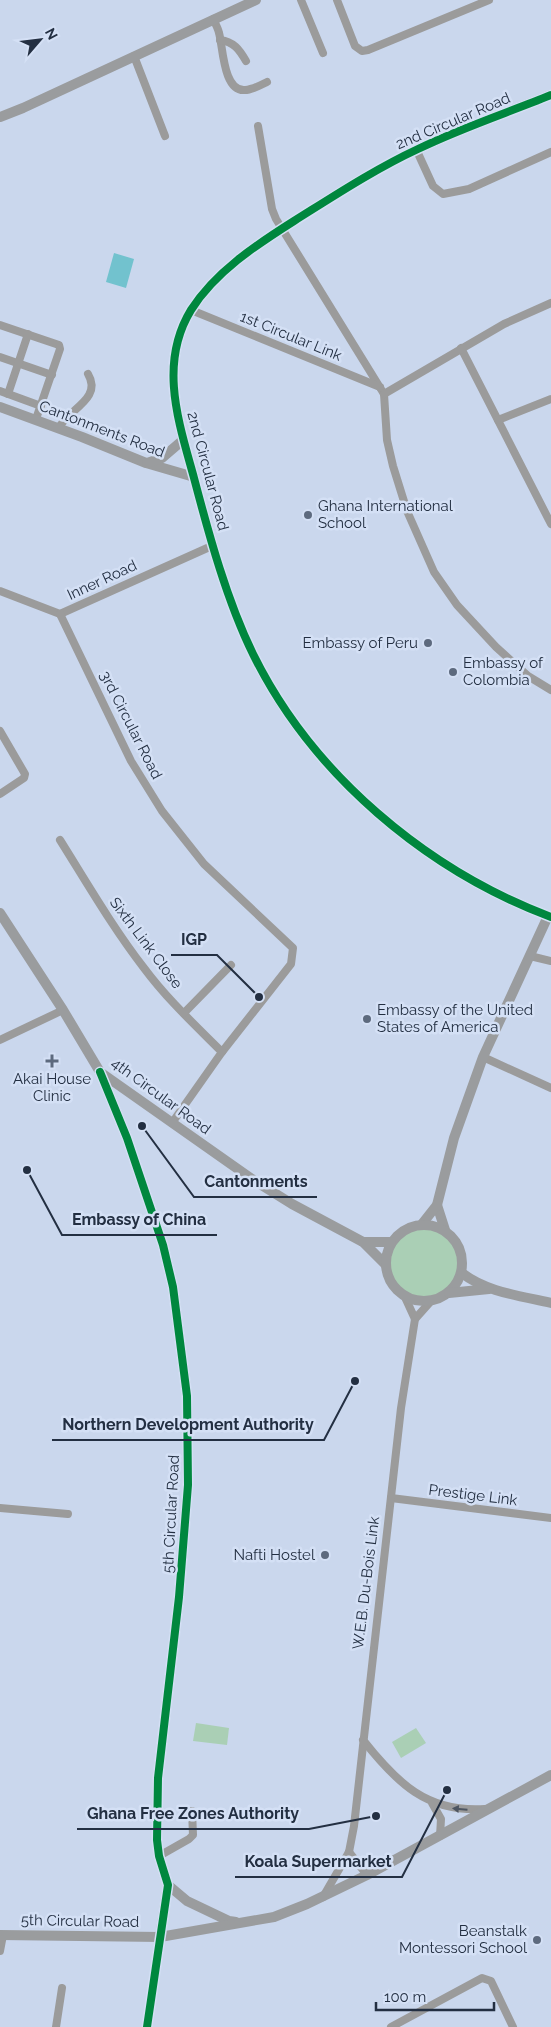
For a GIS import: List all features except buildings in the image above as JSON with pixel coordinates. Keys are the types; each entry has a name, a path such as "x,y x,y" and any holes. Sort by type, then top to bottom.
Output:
{"street":[{"path":"0,117 256,0"},
{"path":"301,0 322,53"},
{"path":"337,0 355,46 362,51 489,0"},
{"path":"213,19 220,35 225,66 232,83 237,88 246,91 267,82"},
{"path":"220,40 231,42 237,46 246,61"},
{"path":"134,56 165,136"},
{"name":"2nd Circular Road","path":"550,914 501,895 447,865 392,825 336,774 294,724 253,654 234,609 183,440 172,382 174,354 179,335 191,310 208,288 241,257 341,192 416,149 551,95"},
{"path":"258,126 272,209 282,229 382,390 387,440 393,466 407,512 434,572 457,605 496,647 528,676 551,690"},
{"path":"416,149 433,186 443,194 461,192 551,152"},
{"path":"382,390 504,324 551,304"},
{"name":"1st Circular Link","path":"191,310 382,390"},
{"path":"0,325 59,345 60,349 52,375 36,419"},
{"path":"8,394 28,334"},
{"path":"461,348 551,524"},
{"path":"0,357 52,375"},
{"path":"59,428 64,420 80,408 88,397 92,383 88,374"},
{"path":"0,391 41,406"},
{"path":"498,420 551,400"},
{"name":"Cantonments Road","path":"0,407 36,419 146,464 194,477"},
{"path":"146,464 162,458 183,440"},
{"name":"Inner Road","path":"0,590 60,614 214,545"},
{"name":"3rd Circular Road","path":"60,614 131,761 162,811 204,864 293,948 291,964 222,1052"},
{"path":"0,731 25,774 24,778 0,794"},
{"name":"Sixth Link Close","path":"60,840 102,909 144,968 222,1052"},
{"path":"422,1224 437,1205 454,1138 483,1057 550,914"},
{"name":"4th Circular Road","path":"1,917 63,1010 100,1072 252,1179 292,1204 363,1242 386,1265"},
{"path":"530,956 551,961"},
{"path":"184,1013 230,965"},
{"path":"0,1040 63,1010"},
{"path":"172,1123 222,1052"},
{"path":"483,1057 551,1088"},
{"name":"5th Circular Road","path":"100,1072 132,1154 163,1245 173,1287 187,1396 188,1486 177,1615 158,1778 156,1840 168,1885 160,1937"},
{"path":"437,1205 445,1230"},
{"path":"422,1224 434,1225 445,1230 454,1238 460,1248 463,1260 462,1272 457,1284 449,1293 430,1301 416,1301 404,1295 391,1282 386,1265 387,1253 391,1242 399,1233 410,1227 422,1224"},
{"name":"4th Circular Road","path":"363,1242 391,1242"},
{"path":"462,1272 475,1281 495,1289 551,1302"},
{"path":"449,1293 474,1289 495,1289"},
{"path":"404,1295 415,1319 430,1301"},
{"name":"W.E.B. Du-Bois Link","path":"323,1897 349,1852 400,1408 415,1319"},
{"name":"Prestige Link","path":"391,1498 551,1518"},
{"path":"0,1508 68,1514"},
{"path":"363,1740 393,1776 430,1801 457,1809 491,1809"},
{"name":"5th Circular Road","path":"1,1934 160,1937 247,1922 292,1911 367,1875 551,1775"},
{"path":"430,1801 441,1819 440,1836"},
{"path":"159,1856 193,1835 192,1812"},
{"path":"349,1852 367,1875"},
{"path":"168,1885 187,1901 218,1916 229,1921 247,1922"},
{"path":"0,1951 1,1934"},
{"path":"147,2027 160,1937"},
{"path":"391,2027 482,1978 491,1982 513,2027"},
{"path":"56,2027 62,1988"}],"shaded area":[{"path":"114,253 134,259 126,288 106,282"},
{"path":"432,1228 445,1234 454,1243 458,1249 460,1263 458,1277 450,1288 439,1296 418,1298 411,1296 400,1288 392,1277 390,1256 392,1249 400,1238 411,1230"},
{"path":"196,1723 229,1728 227,1745 193,1741"},
{"path":"416,1728 426,1743 401,1758 392,1742"}],"cycle path":[{"path":"551,95 434,141 402,157 339,193 237,260 212,283 191,310 181,330 175,351 173,372 174,394 178,415 219,568 253,654 278,698 307,739 340,778 377,813 417,845 460,873 505,897 551,917"},
{"path":"100,1072 127,1138 163,1245 173,1287 187,1396 188,1485 179,1597 158,1778 157,1840 159,1856 168,1885 147,2027"}],"place":[{"name":"Ghana International School","path":"308,515"},
{"name":"Embassy of Peru","path":"428,643"},
{"name":"Embassy of Colombia","path":"453,672"},
{"name":"IGP","path":"259,997"},
{"name":"Embassy of the United States of America","path":"367,1019"},
{"name":"Akai House Clinic","path":"52,1061"},
{"name":"Cantonments","path":"142,1126"},
{"name":"Embassy of China","path":"27,1170"},
{"name":"Northern Development Authority","path":"355,1381"},
{"name":"Nafti Hostel","path":"325,1555"},
{"name":"Koala Supermarket","path":"447,1790"},
{"name":"Ghana Free Zones Authority","path":"376,1816"},
{"name":"Beanstalk Montessori School","path":"537,1940"}]}
